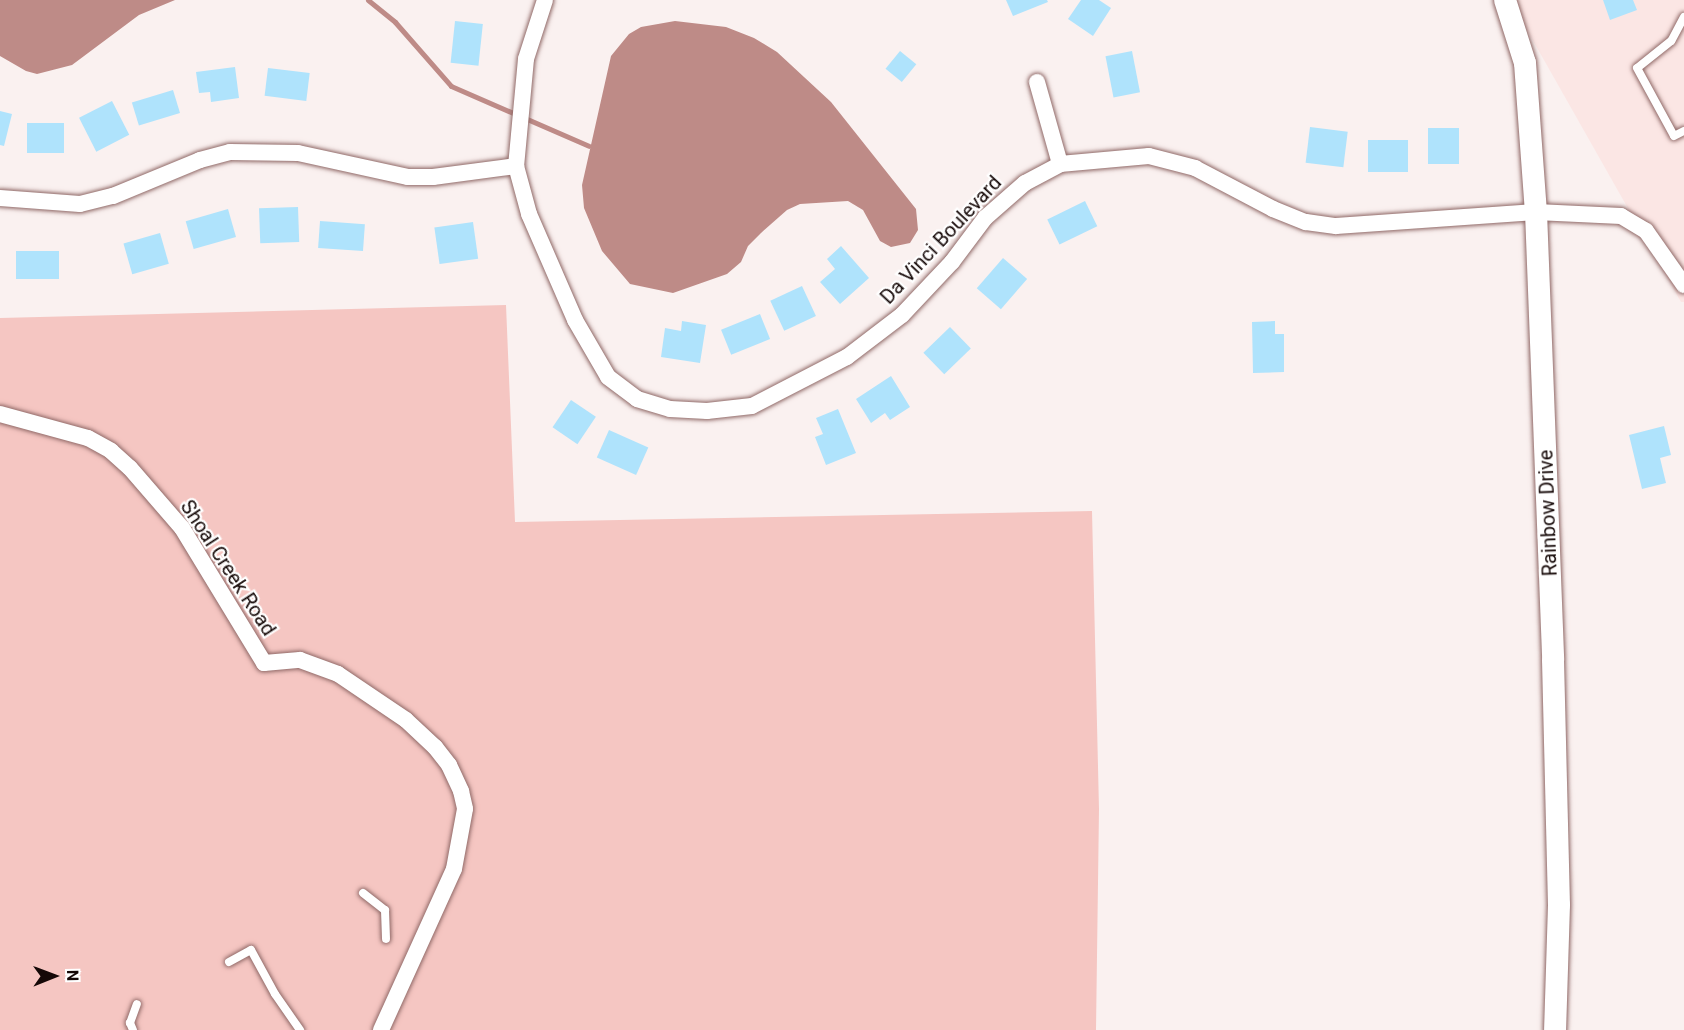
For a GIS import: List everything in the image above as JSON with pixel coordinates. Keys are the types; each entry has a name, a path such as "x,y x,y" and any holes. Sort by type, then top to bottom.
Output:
{"street":[{"name":"Da Vinci Boulevard","path":"545,0 526,59 516,166 529,214 575,320 608,377 637,399 670,409 707,411 752,406 847,357 902,315 952,262 985,218 1025,183 1060,164 1149,156 1195,168 1273,209 1306,222 1336,226 1536,212 1621,216 1646,231 1684,285"},
{"name":"Rainbow Drive","path":"1505,0 1525,63 1536,212 1553,651 1559,882 1558,997 1555,1030"},
{"path":"1037,82 1060,164"},
{"path":"0,198 80,204 113,196 200,159 230,152 298,153 408,177 433,177 516,166"},
{"name":"Shoal Creek Road","path":"0,414 88,438 111,451 130,468 182,528 259,666 300,660 338,674 406,720 428,740 449,765 461,791 465,808 454,869 381,1030"}],"lane":[{"path":"1684,17 1671,40 1637,68 1674,136 1684,131"},
{"path":"363,893 385,910 386,939"},
{"path":"229,962 251,951 275,994 300,1030"},
{"path":"133,1030 130,1023 137,1004"}],"shaded area":[{"path":"0,0 175,0 139,15 72,65 37,74 26,71 0,56"},
{"path":"1510,0 1684,0 1684,302 1681,302"},
{"path":"675,21 726,27 754,38 777,52 831,102 916,209 918,230 910,243 891,247 880,241 863,210 848,201 800,204 787,210 761,233 748,246 741,262 727,274 673,293 630,284 602,251 584,208 582,185 611,56 629,34 641,27"},
{"path":"506,305 515,522 1092,511 1099,809 1096,1030 0,1030 0,318"}],"building":[{"path":"1006,0 1047,0 1048,2 1013,16"},
{"path":"1081,0 1099,0 1111,8 1093,36 1068,19"},
{"path":"1603,0 1633,0 1637,10 1610,20"},
{"path":"455,21 483,24 478,66 451,63"},
{"path":"900,51 916,64 902,82 886,69"},
{"path":"1132,51 1140,92 1114,97 1105,56"},
{"path":"235,67 239,98 211,102 210,92 199,93 196,72"},
{"path":"268,68 310,73 306,101 265,96"},
{"path":"173,90 180,113 139,126 132,103"},
{"path":"112,101 129,135 96,152 79,118"},
{"path":"0,111 12,114 4,146 0,145"},
{"path":"27,123 64,123 64,153 27,153"},
{"path":"1310,127 1348,132 1343,167 1306,163"},
{"path":"1428,128 1459,128 1459,164 1428,164"},
{"path":"1368,140 1408,140 1408,172 1368,172"},
{"path":"1085,201 1097,226 1060,245 1047,219"},
{"path":"298,207 299,242 260,243 259,208"},
{"path":"228,209 236,237 194,249 186,221"},
{"path":"320,221 365,224 363,251 318,248"},
{"path":"473,222 478,259 440,264 434,227"},
{"path":"160,233 169,264 132,274 123,243"},
{"path":"841,246 869,278 840,304 820,282 835,269 827,259"},
{"path":"16,251 59,251 59,279 16,279"},
{"path":"1003,258 1027,279 1001,309 977,288"},
{"path":"802,286 816,316 784,331 770,301"},
{"path":"760,314 770,339 731,355 721,330"},
{"path":"682,321 706,325 700,363 661,357 665,328 681,331"},
{"path":"1275,321 1275,334 1284,334 1284,372 1253,373 1252,322"},
{"path":"950,327 971,349 944,374 923,353"},
{"path":"891,376 910,407 890,420 885,413 871,423 856,399"},
{"path":"571,400 596,417 577,444 553,427"},
{"path":"838,409 856,453 826,465 815,437 823,434 816,418"},
{"path":"1664,426 1671,455 1660,458 1666,483 1642,489 1629,435"},
{"path":"609,430 648,447 636,475 597,457"}],"waterway":[{"path":"368,0 395,22 451,86 589,146"}]}
